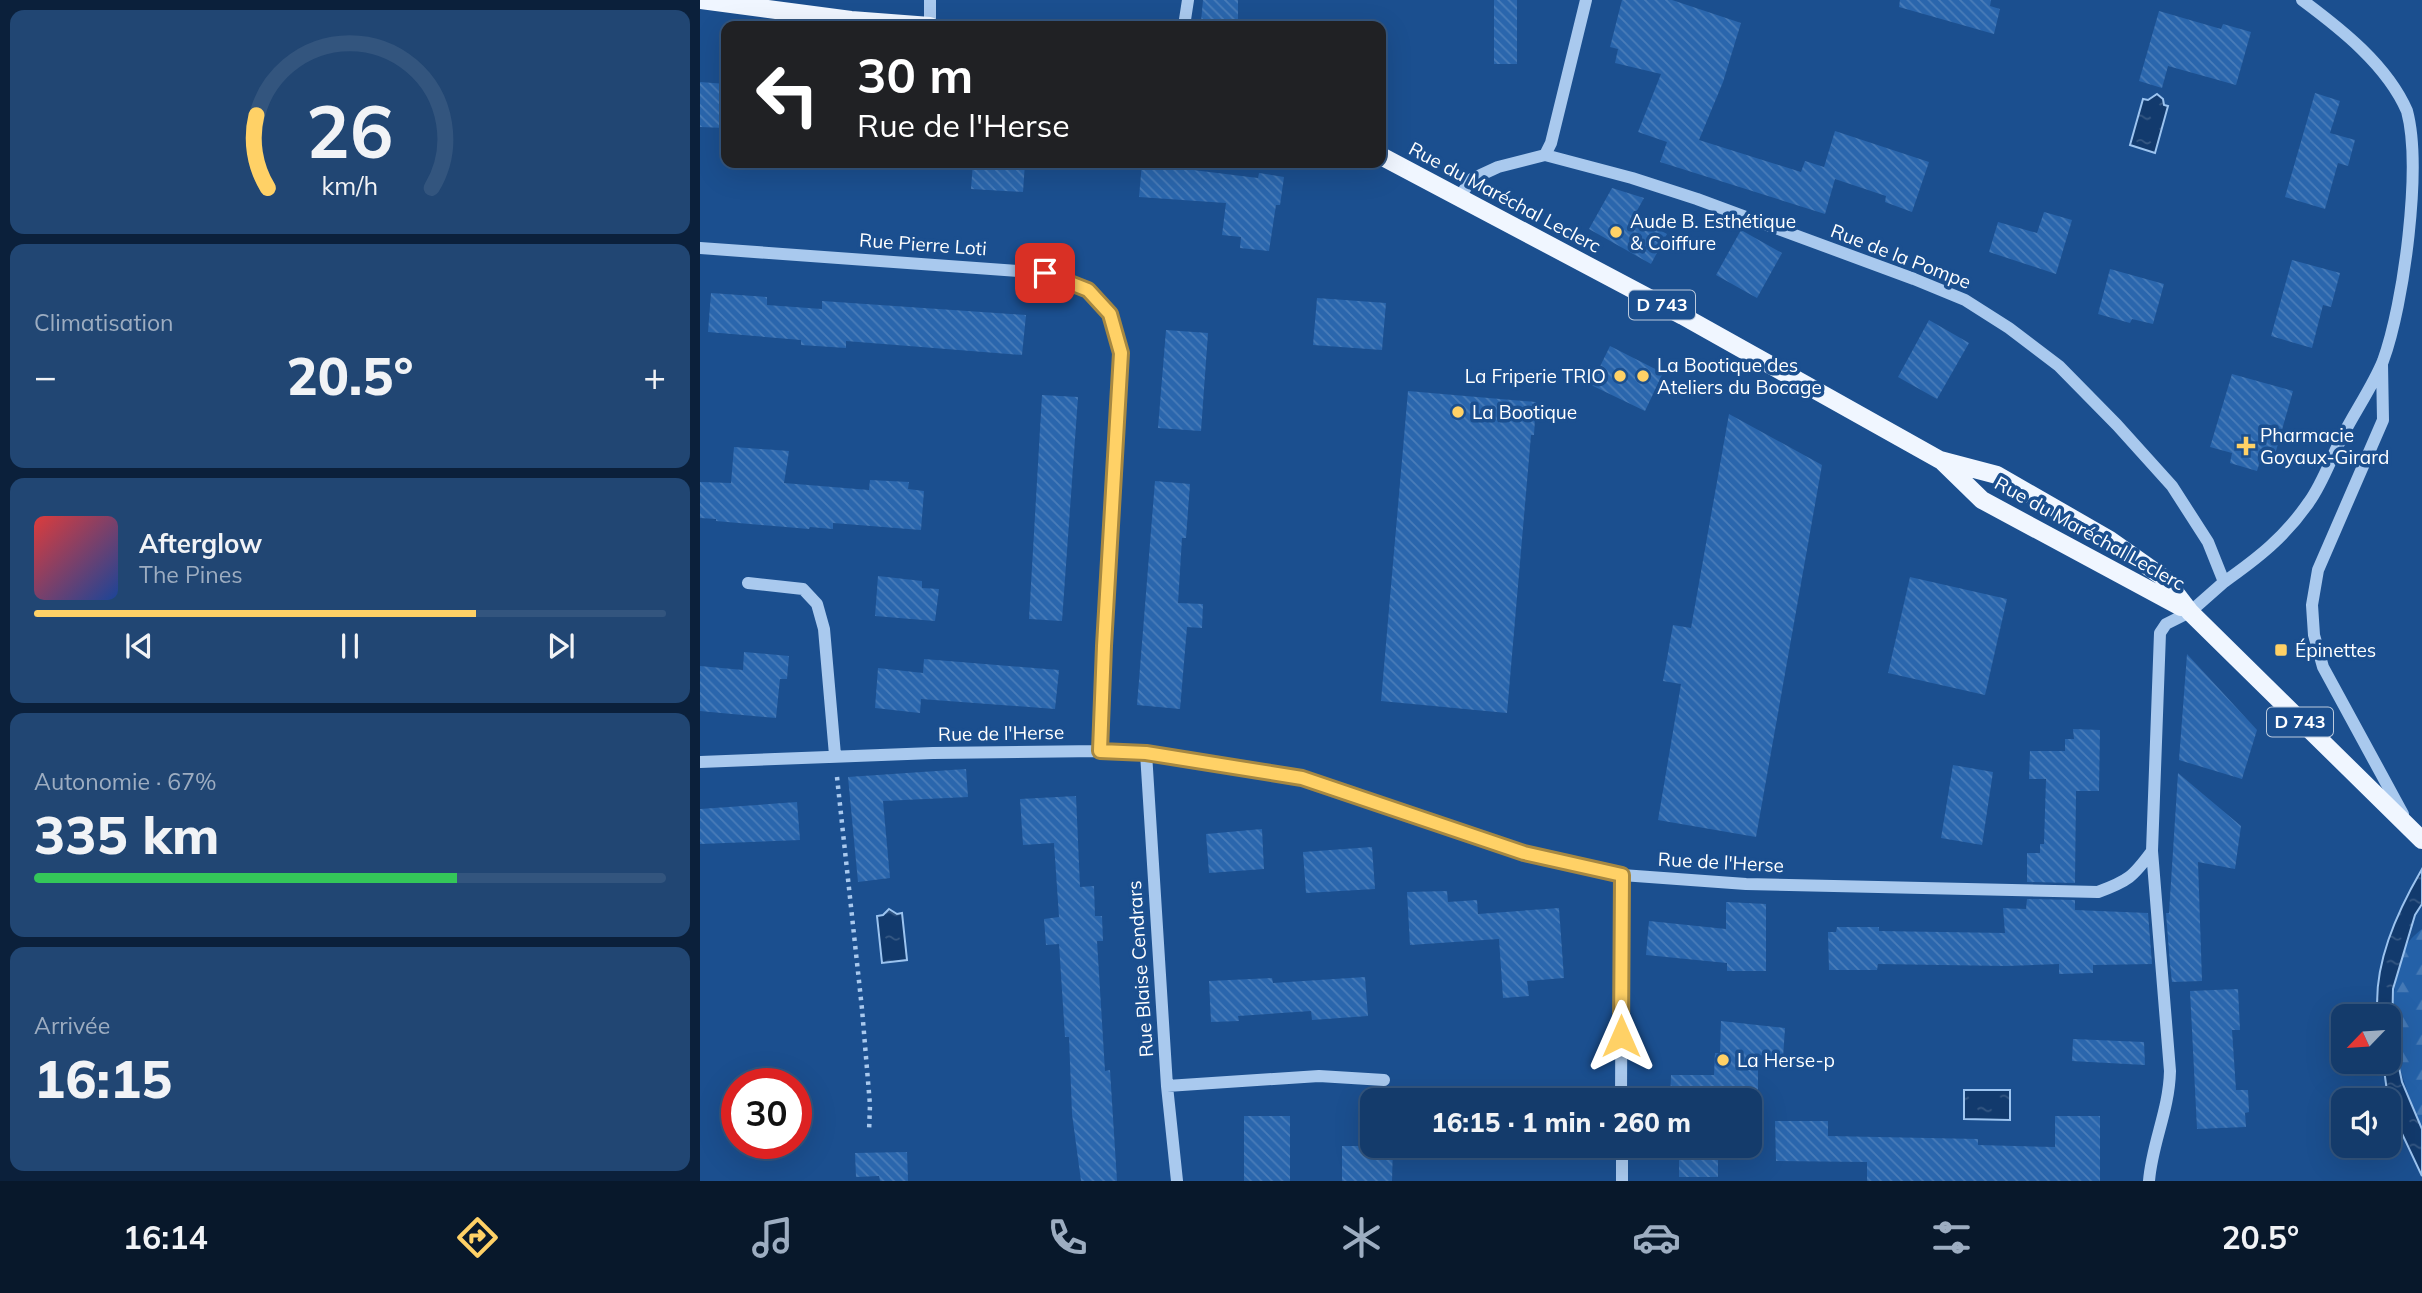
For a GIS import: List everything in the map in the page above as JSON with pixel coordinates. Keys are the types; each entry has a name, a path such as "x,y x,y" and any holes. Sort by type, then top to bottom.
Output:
{"main road":[{"path":"700,0 807,7 898,21"},
{"name":"Rue du Maréchal Leclerc","path":"1386,159 1683,316 1940,460 1982,500 2088,558 2150,588 2190,612"},
{"name":"Rue du Maréchal Leclerc","path":"1940,460 1997,475 2110,540 2164,578 2190,612 2417,835"}],"street":[{"path":"930,0 930,21"},
{"path":"1185,21 1188,0"},
{"path":"1545,155 1551,143 1586,0"},
{"path":"2149,1181 2150,1167 2170,1093 2152,851 2160,633 2166,624 2190,612 2224,582 2263,555 2310,501 2382,363 2396,319 2417,195 2418,160 2414,134 2408,112 2396,91 2360,48 2302,0"},
{"name":"Rue de la Pompe","path":"1460,196 1472,179 1498,167 1545,155 1697,199 1965,300 2059,366 2117,425 2172,486 2207,542 2224,582"},
{"name":"Rue Pierre Loti","path":"700,248 1045,273 1088,290 1110,314 1121,353 1100,751"},
{"path":"2382,363 2383,420 2318,570 2312,605 2315,635 2323,667 2417,835"},
{"path":"748,583 803,589 817,604 824,629 835,755"},
{"name":"Rue de l'Herse","path":"700,762 835,755 1100,751 1146,753 1302,778 1524,853 1622,875 1746,884 2098,892 2121,884 2135,874 2152,851"},
{"name":"Rue Blaise Cendrars","path":"1146,753 1167,1086 1177,1181"},
{"path":"1621,1088 1622,875"},
{"path":"1167,1086 1319,1076 1384,1080"},
{"path":"1622,1158 1622,1181"}],"path":[{"path":"835,755 862,1009 870,1105 869,1132"}],"green space":[{"path":"2422,929 2422,1129 2401,1071 2401,1004 2393,1004 2404,951"}],"water":[{"path":"2157,94 2163,99 2164,105 2168,106 2155,153 2130,145 2143,99 2148,100"},
{"path":"2422,869 2422,904 2415,915 2393,989 2393,1004 2377,1004 2379,978 2388,940"},
{"path":"889,909 897,914 902,913 907,960 882,963 877,916 883,915"},
{"path":"2385,1074 2400,1074 2422,1129 2422,1176 2401,1131 2401,1088 2387,1088"},
{"path":"1964,1090 2010,1090 2010,1120 1964,1119"}],"building":[{"path":"1203,0 1238,0 1238,21 1201,21"},
{"path":"1494,0 1517,0 1517,64 1494,64"},
{"path":"1622,0 1672,0 1741,23 1723,82 1699,140 1801,172 1805,161 1824,167 1835,131 1929,162 1912,212 1885,202 1886,196 1835,179 1825,214 1660,162 1667,142 1638,132 1661,74 1615,63 1618,49 1610,47"},
{"path":"1900,0 1991,0 1990,6 2000,9 1994,34 1899,7"},
{"path":"2159,11 2221,29 2223,24 2251,32 2236,85 2168,66 2162,88 2139,81"},
{"path":"700,82 721,84 721,128 700,127"},
{"path":"2315,93 2340,101 2330,133 2355,140 2348,166 2338,163 2325,209 2285,197"},
{"path":"973,168 1025,168 1023,192 971,189"},
{"path":"1142,168 1193,168 1258,178 1259,173 1284,177 1280,205 1276,205 1269,251 1240,248 1241,237 1222,235 1226,203 1139,197"},
{"path":"1612,188 1644,198 1634,216 1667,234 1651,264 1589,229"},
{"path":"2044,212 2072,220 2056,274 1989,252 1998,222 2037,233"},
{"path":"1741,230 1782,253 1757,298 1716,275"},
{"path":"2292,260 2340,273 2331,307 2323,305 2312,348 2271,336"},
{"path":"2110,269 2164,284 2153,324 2132,319 2130,323 2098,314"},
{"path":"711,293 767,297 767,305 822,309 822,301 1026,315 1022,355 846,341 846,348 801,345 801,340 708,332"},
{"path":"1317,298 1386,303 1382,350 1313,345"},
{"path":"1929,320 1969,343 1937,399 1898,377"},
{"path":"1166,330 1208,333 1201,431 1158,428"},
{"path":"1610,346 1663,373 1645,411 1591,385"},
{"path":"2232,374 2293,391 2272,465 2260,461 2257,471 2230,463 2232,453 2210,447"},
{"path":"1408,391 1536,402 1507,713 1381,701"},
{"path":"1042,395 1078,397 1062,621 1029,619"},
{"path":"1729,414 1822,465 1756,837 1658,820 1681,684 1663,681 1673,625 1691,628"},
{"path":"734,447 789,451 784,483 869,490 870,480 909,482 908,489 924,491 921,530 833,523 833,529 809,529 700,518 700,482 731,483"},
{"path":"1155,481 1190,484 1186,538 1182,538 1178,603 1203,604 1202,628 1187,627 1180,709 1137,705"},
{"path":"878,576 922,581 922,588 939,589 935,621 875,616"},
{"path":"1910,577 2007,599 1985,695 1888,673"},
{"path":"744,652 789,656 787,679 780,679 776,718 700,711 700,666 743,670"},
{"path":"2187,654 2257,730 2242,779 2179,760"},
{"path":"924,659 1059,670 1055,709 921,699 920,713 875,708 878,668 923,673"},
{"path":"2073,729 2100,730 2099,791 2076,791 2075,883 2027,882 2027,853 2040,853 2040,844 2044,844 2046,779 2029,779 2030,751 2065,751 2065,739 2074,739"},
{"path":"1953,765 1993,772 1982,845 1941,838"},
{"path":"966,769 968,797 883,801 890,878 858,882 848,777"},
{"path":"2178,773 2241,826 2235,869 2198,862 2202,981 2172,982 2166,913 2169,913"},
{"path":"1076,796 1080,887 1094,886 1095,916 1102,916 1103,941 1097,941 1105,1071 1110,1070 1117,1181 1081,1181 1072,1114 1069,1037 1065,1037 1059,944 1046,945 1044,919 1059,917 1054,843 1023,845 1020,799"},
{"path":"797,802 800,840 700,844 700,809"},
{"path":"1262,829 1264,869 1209,873 1206,834"},
{"path":"1372,847 1375,889 1306,893 1303,852"},
{"path":"1447,891 1448,902 1477,900 1478,914 1559,908 1564,978 1527,981 1529,996 1503,998 1499,939 1410,945 1407,892"},
{"path":"2027,899 2075,900 2075,910 2148,913 2152,964 2093,965 2093,973 2059,974 2059,964 1878,964 1877,970 1829,970 1828,932 1836,932 1837,927 1879,927 1879,931 2005,933 2003,908 2026,909"},
{"path":"1726,902 1766,904 1766,971 1727,971 1727,963 1646,955 1649,921 1726,929"},
{"path":"1365,977 1368,1016 1312,1020 1311,1011 1238,1016 1239,1021 1211,1022 1209,981 1272,978 1273,983"},
{"path":"2238,989 2240,1030 2232,1030 2236,1090 2248,1090 2249,1112 2245,1113 2246,1127 2197,1129 2190,991"},
{"path":"1721,1021 1785,1028 1783,1058 1758,1055 1758,1088 1670,1088 1671,1075 1714,1075 1715,1053 1720,1053"},
{"path":"2073,1039 2144,1042 2145,1065 2072,1061"},
{"path":"1244,1116 1290,1116 1290,1181 1244,1181"},
{"path":"2055,1116 2100,1116 2100,1181 1867,1181 1867,1162 1776,1161 1775,1121 1828,1121 1828,1136 1978,1139 1978,1145 2055,1147"},
{"path":"1342,1146 1360,1146 1360,1158 1393,1158 1392,1181 1342,1181"},
{"path":"907,1152 908,1181 880,1181 879,1176 856,1177 855,1153"},
{"path":"1679,1158 1718,1158 1718,1177 1679,1177"}],"place":[{"name":"Aude B. Esthétique & Coiffure","path":"1616,232"},
{"name":"La Friperie TRIO","path":"1620,376"},
{"name":"La Bootique des Ateliers du Bocage","path":"1643,376"},
{"name":"La Bootique","path":"1458,412"},
{"name":"Pharmacie Goyaux-Girard","path":"2246,446"},
{"name":"Épinettes","path":"2281,650"},
{"name":"La Herse-p","path":"1723,1060"}],"route":[{"path":"1045,273 1088,290 1110,314 1121,353 1100,751 1146,753 1302,778 1524,853 1622,875 1621,1036"}]}
